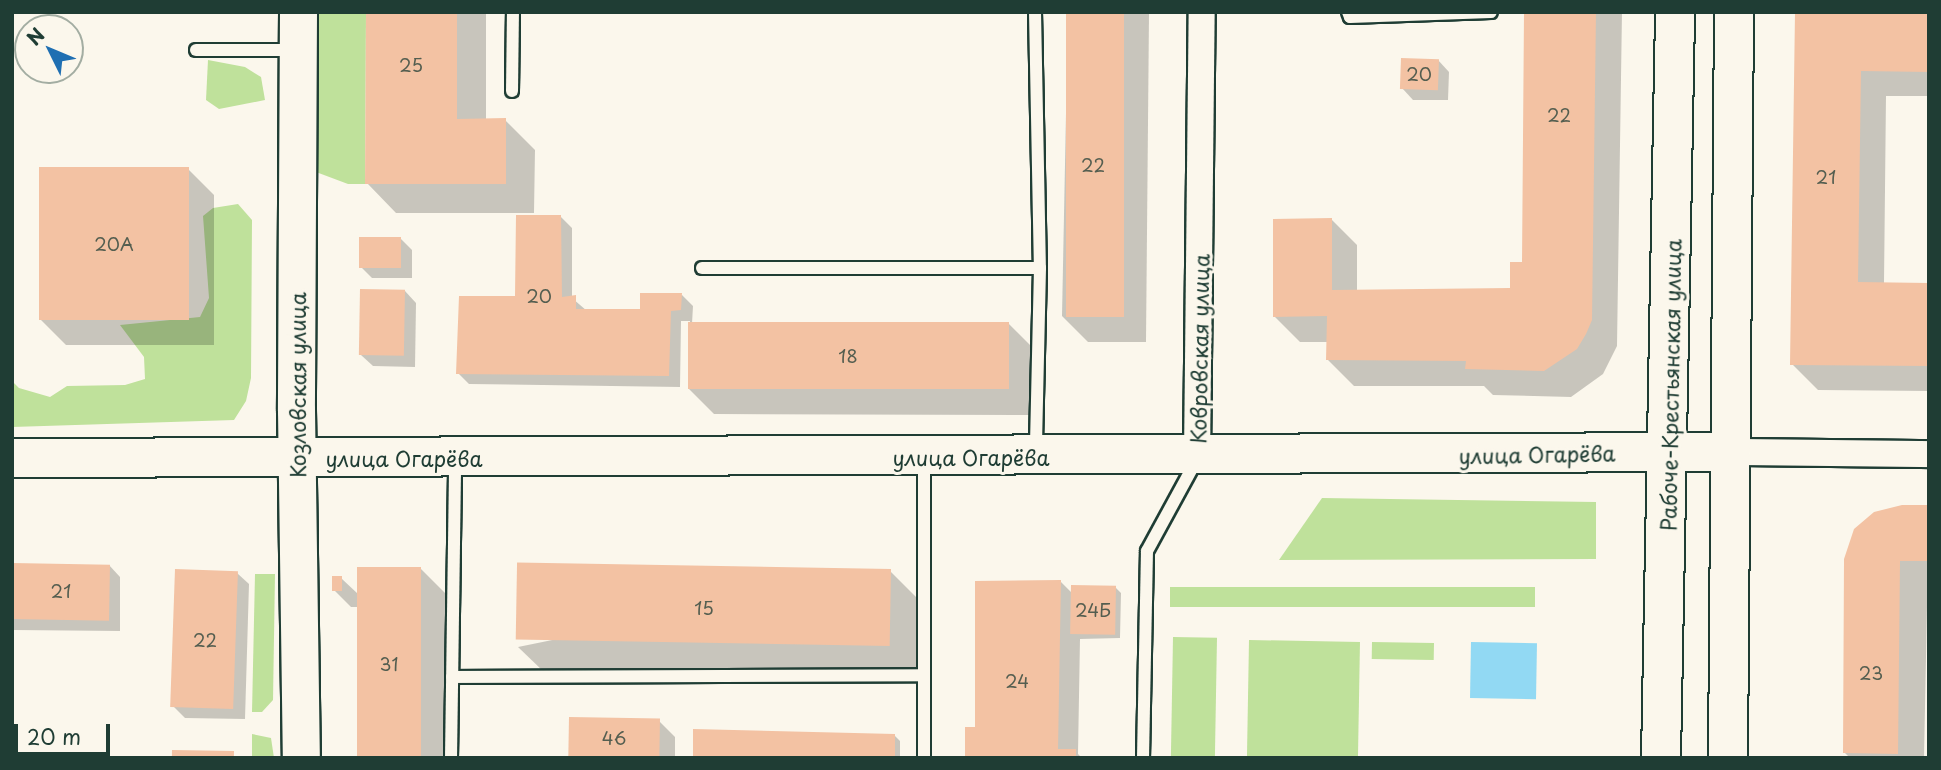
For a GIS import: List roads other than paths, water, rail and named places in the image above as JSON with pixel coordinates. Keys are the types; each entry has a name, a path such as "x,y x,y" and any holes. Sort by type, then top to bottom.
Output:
{"main road":[{"name":"Рабоче-Крестьянская улица","path":"1661,758 1669,453 1675,12"},
{"path":"1728,758 1734,12"},
{"name":"улица Огарёва","path":"12,458 1197,457 1731,452"}],"street":[{"name":"Козловская улица","path":"298,12 297,458 301,758"},
{"name":"Ковровская улица","path":"1197,457 1202,12"},
{"name":"улица Огарёва","path":"1731,452 1929,454"}],"lane":[{"path":"512,91 513,12"},
{"path":"1035,12 1040,268 1035,457"},
{"path":"1348,12 1350,17 1491,12"},
{"path":"196,50 298,50"},
{"path":"702,268 1040,268"},
{"path":"924,457 924,758"},
{"name":"Ковровская улица","path":"1143,758 1147,551 1197,457"},
{"path":"451,758 455,458"},
{"path":"452,677 924,675"}],"water":[{"path":"1471,642 1537,643 1536,699 1470,698"}]}
